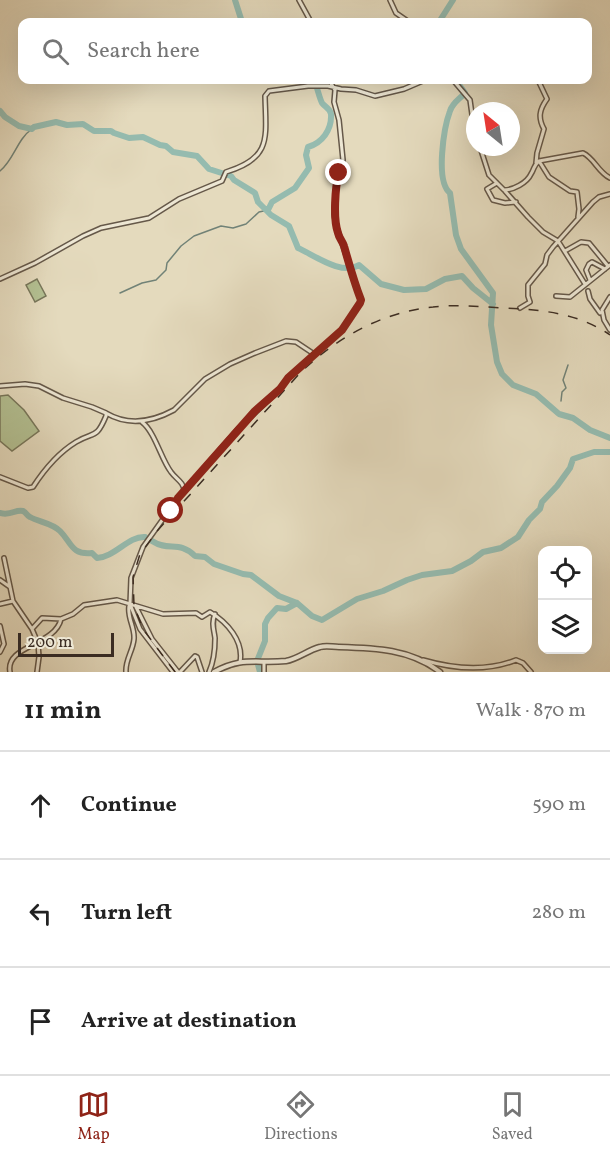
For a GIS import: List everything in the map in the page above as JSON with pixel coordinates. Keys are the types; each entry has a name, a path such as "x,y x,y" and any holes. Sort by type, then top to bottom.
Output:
{"street":[{"path":"299,0 310,18"},
{"path":"390,0 396,13 403,18"},
{"path":"126,672 134,636 129,619 131,578 138,555 147,539 184,491 238,429 314,354 342,330 361,300 334,214 337,178 343,160 331,84"},
{"path":"0,279 101,228 149,218 179,199 222,180 226,172 249,163 257,157 264,145 267,92 285,87 308,86 356,90 375,96 416,84"},
{"path":"456,84 470,102"},
{"path":"540,84 547,99 539,114 544,129 537,153 538,162 549,177 570,192 577,192 579,209 577,219"},
{"path":"504,190 515,188 529,177 538,162 585,153 610,179"},
{"path":"483,156 488,172 543,232 558,241 585,284"},
{"path":"497,183 487,189 493,200 505,203 515,201"},
{"path":"515,188 515,201"},
{"path":"520,308 530,302 528,285 545,264 547,255 558,241 597,199 610,194"},
{"path":"565,251 581,242 588,243 608,267"},
{"path":"590,280 586,270 589,264 592,262 608,267"},
{"path":"556,296 570,297 608,267"},
{"path":"588,291 589,297 600,313"},
{"path":"610,297 602,310 604,320 610,330"},
{"path":"0,386 25,384 39,386 63,398 92,406 121,420 140,421 174,410 205,379 230,364 283,342 296,342 314,354"},
{"path":"0,477 28,488 33,487 46,468 72,445 98,433 106,419 106,413"},
{"path":"140,421 147,426 169,470 181,482 184,491"},
{"path":"4,558 14,601 38,643 37,672"},
{"path":"0,580 10,587"},
{"path":"32,629 42,618 61,619 87,604 117,600 166,614 196,613 202,617 210,612 227,624 239,641 242,650 240,662"},
{"path":"0,604 14,601"},
{"path":"130,604 140,629 177,672"},
{"path":"136,607 152,639 177,672"},
{"path":"214,614 212,622 215,639 212,672 240,662 285,661 328,646 362,647 398,652 445,666 470,668 498,667 516,660 523,663 531,672"},
{"path":"10,672 11,660 58,630 61,619"},
{"path":"0,626 4,644 0,652"},
{"path":"177,672 195,656 202,672"},
{"path":"420,659 441,672"},
{"path":"264,660 264,672"}],"green space":[{"path":"37,279 46,296 35,302 26,285"},
{"path":"8,395 24,410 39,431 12,451 0,441 0,396"}],"waterway":[{"path":"235,0 241,18"},
{"path":"442,18 453,0"},
{"path":"268,210 272,202 295,188 309,168 306,155 308,147 322,139 330,125 329,109 322,103 315,84"},
{"path":"458,84 465,93 450,111 443,141 443,177 445,187 450,193 456,235 461,249 493,293 491,325 497,362 502,374 513,385 536,394 559,414 573,418 590,430 610,438"},
{"path":"0,111 19,126 32,129 56,122 67,125 83,124 94,131 111,131 129,138 143,137 166,146 173,152 197,156 209,169 231,176 255,193 258,202 271,215 289,226 298,248 336,266 352,268 359,265 381,284 404,290 426,289 445,279 462,276 493,304"},
{"path":"0,171 32,129"},
{"path":"120,293 142,283 156,280 166,270 167,263 181,246 194,236 221,226 233,228 246,224 259,212 268,210"},
{"path":"561,401 562,392 566,388 563,380 568,365"},
{"path":"152,541 164,546 184,548 195,556 205,557 214,564 251,575 279,596 297,603 312,616 322,620 357,599 422,575 452,571 483,552 501,548 518,537 529,520 540,509 542,502 570,468 573,459 594,452 610,452"},
{"path":"0,513 23,511 30,517 57,528 76,550 92,553 97,558 104,557 133,540 145,537"},
{"path":"260,672 257,661 265,641 265,624 268,618 277,608 286,609 297,603"}],"railway":[{"path":"175,672 143,629 134,606 133,577 140,554 158,530 314,360 344,338 378,321 396,314 442,306 478,306 560,314 585,322 610,335"}],"route":[{"path":"171,511 178,498 238,429 280,389 288,378 342,330 360,303 361,300 347,262 345,247 338,235 334,214 339,173"}]}
